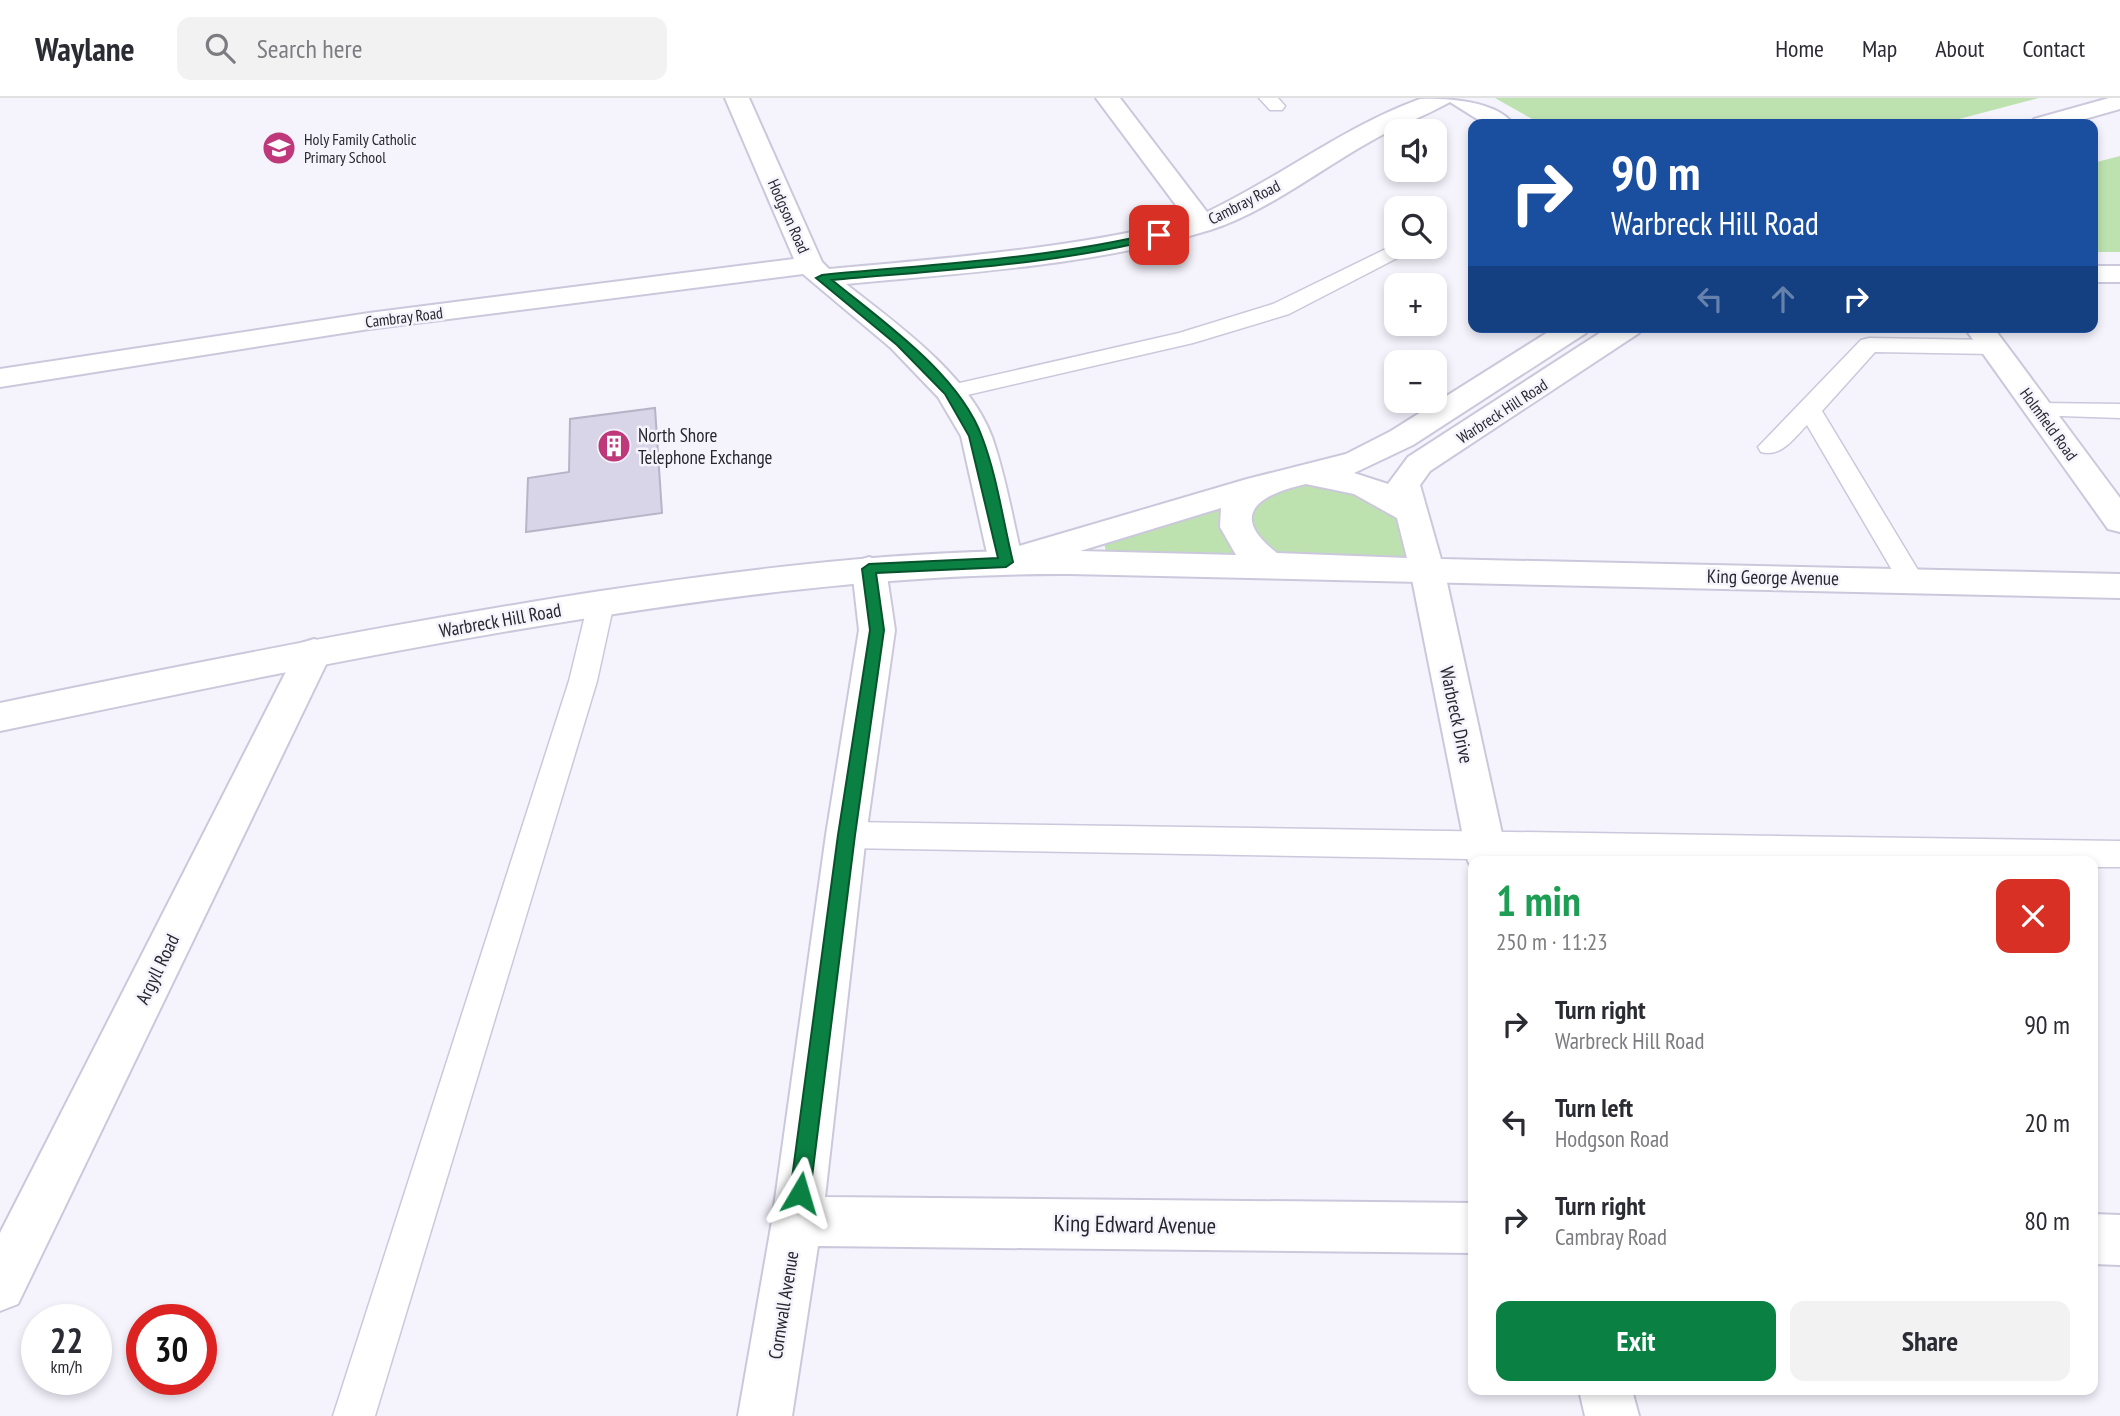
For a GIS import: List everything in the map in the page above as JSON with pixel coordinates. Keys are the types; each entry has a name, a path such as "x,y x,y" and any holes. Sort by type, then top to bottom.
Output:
{"street":[{"name":"Hodgson Road","path":"737,98 816,272 901,342 950,392 976,436 1006,562"},
{"path":"1108,98 1203,224"},
{"name":"Cambray Road","path":"0,378 369,321 816,272 1049,256 1115,246 1203,224 1251,201 1367,133 1441,98"},
{"path":"1458,98 1493,119"},
{"path":"2060,119 2120,102"},
{"path":"2098,125 2120,118"},
{"path":"2098,274 2120,274"},
{"name":"Warbreck Hill Road","path":"1006,562 1102,530 1357,461 1390,445 1567,333"},
{"name":"Warbreck Hill Road","path":"0,717 314,652 601,603 869,569 1006,562 1427,569 1404,484 1419,464 1620,333"},
{"name":"Holmfield Road","path":"1986,337 2120,521"},
{"name":"Warbreck Hill Road","path":"1305,475 1352,480 1387,494 1412,512"},
{"path":"1258,486 1244,497 1236,511 1236,526 1245,545 1274,567"},
{"name":"Cornwall Avenue","path":"765,1416 797,1221 846,835 877,630 869,569"},
{"name":"King George Avenue","path":"1427,569 2120,586"},
{"name":"Warbreck Drive","path":"1427,569 1486,854"},
{"name":"Argyll Road","path":"0,1286 314,652"},
{"name":"King Edward Avenue","path":"797,1221 1468,1228"},
{"path":"2098,1239 2120,1240"},
{"path":"1607,1395 1612,1416"}],"lane":[{"path":"950,392 1185,338 1281,309 1384,257"},
{"path":"1770,447 1810,410 1869,345 1986,337"},
{"path":"1810,410 1911,580"},
{"path":"2039,410 2120,411"},
{"path":"354,1416 583,681 601,603"},
{"path":"846,835 1486,854 2120,854"}],"green space":[{"path":"1495,98 2039,98 1959,119 1532,119"},
{"path":"2120,156 2120,252 2098,252 2098,162"},
{"path":"1290,480 1387,494 1427,569 1108,564 1102,530"}],"building":[{"name":"North Shore Telephone Exchange","path":"655,408 662,513 526,532 528,478 569,472 570,419"}],"place":[{"name":"Holy Family Catholic Primary School","path":"279,148"},
{"name":"North Shore Telephone Exchange","path":"614,446"}],"route":[{"path":"800,1193 846,835 877,630 869,569 1006,562 976,436 950,392 901,342 822,278 1049,256 1115,246 1159,235"}]}
